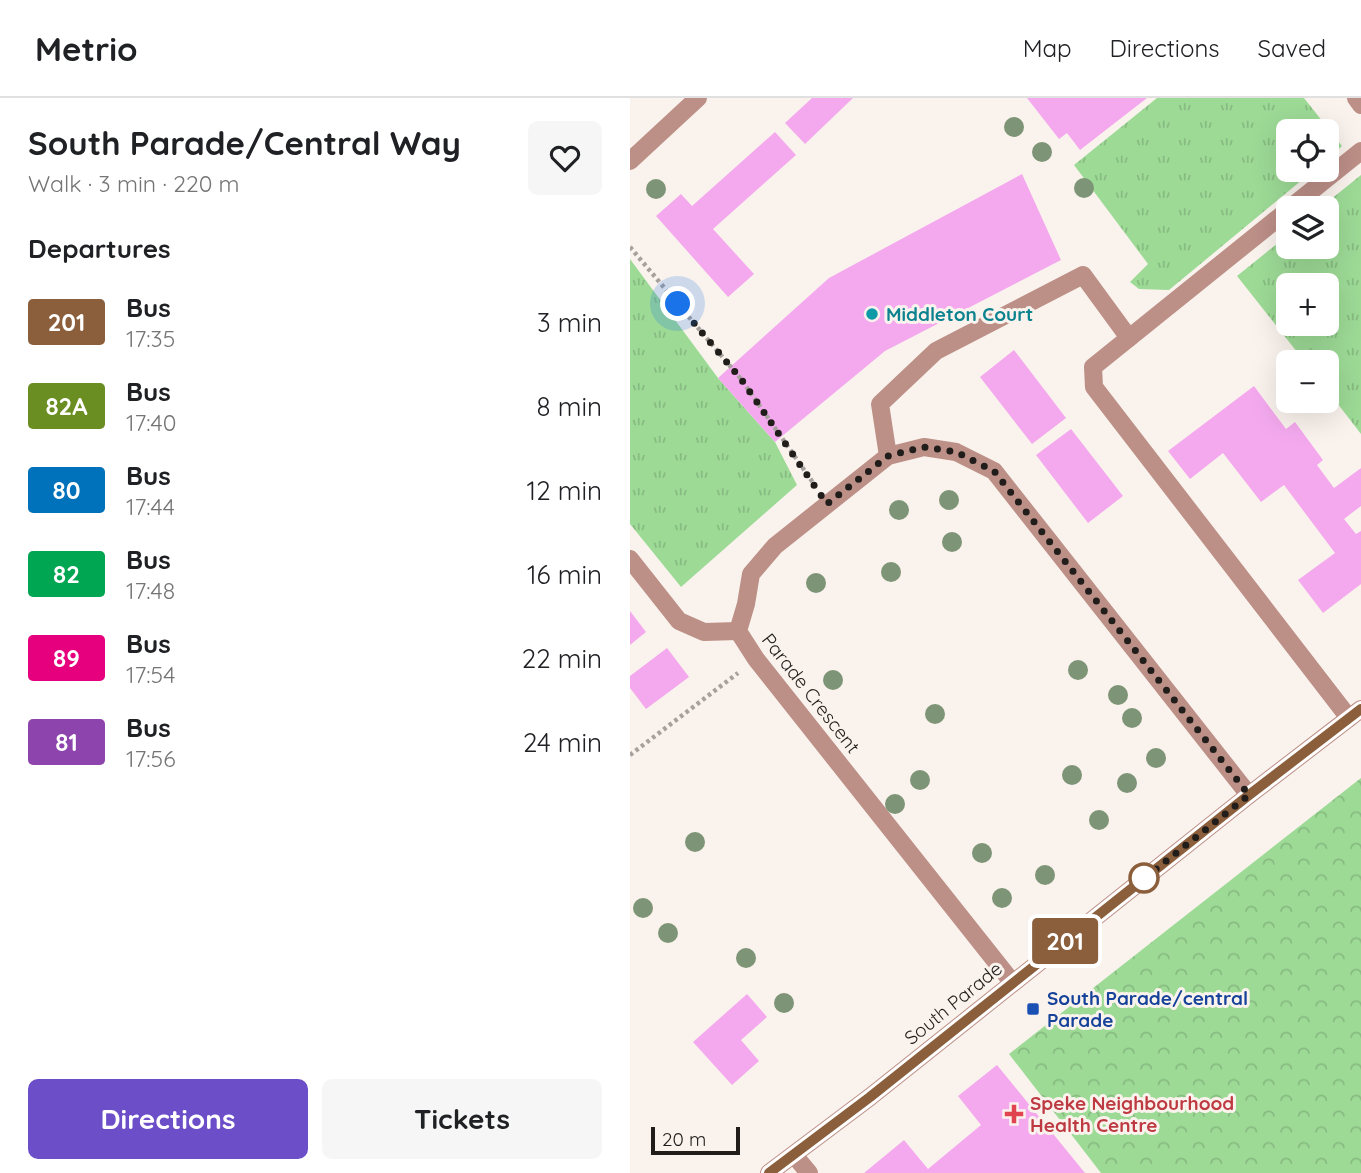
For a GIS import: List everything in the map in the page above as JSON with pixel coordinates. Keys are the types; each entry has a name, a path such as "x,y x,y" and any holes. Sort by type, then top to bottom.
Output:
{"street":[{"path":"630,161 698,98"},
{"path":"1356,98 1361,105"},
{"path":"1305,196 1361,151"},
{"path":"1276,219 1093,368 1094,387 1355,714"},
{"path":"888,456 880,404 936,351 1083,275 1129,338"},
{"name":"Parade Crescent","path":"1012,982 756,659 738,631 751,575 775,546 827,504 888,456 924,447 956,452 994,471 1249,795"},
{"path":"630,559 680,621 704,632 738,631"},
{"name":"South Parade","path":"769,1173 870,1097 1012,982 1355,714"},
{"path":"793,1154 808,1173"}],"path":[{"path":"630,247 741,379 827,504"},
{"path":"630,755 756,659"}],"green space":[{"path":"1157,98 1304,98 1321,119 1276,119 1276,182 1300,182 1283,196 1276,196 1276,201 1169,290 1139,289 1130,282 1148,264 1074,165"},
{"path":"1361,175 1361,434 1339,406 1339,350 1296,350 1284,336 1339,336 1339,273 1276,273 1276,325 1237,276 1276,245 1276,259 1339,259 1339,196 1335,196"},
{"path":"630,259 718,378 775,442 797,485 681,587 630,524"},
{"path":"1361,778 1361,1173 1101,1173 1009,1054"}],"building":[{"path":"812,98 853,98 805,144 785,123"},
{"path":"1027,98 1147,98 1080,150 1067,133 1059,139"},
{"path":"775,132 796,155 713,229 754,274 728,297 656,216 681,194 692,206"},
{"name":"Middleton Court","path":"1022,174 1061,260 885,351 775,442 718,378 829,278"},
{"path":"1014,350 1066,418 1032,444 980,377"},
{"path":"1254,386 1286,429 1295,422 1323,460 1317,465 1334,488 1361,468 1361,506 1344,519 1356,534 1361,531 1361,584 1323,613 1298,580 1335,553 1284,485 1261,502 1223,453 1190,479 1168,451"},
{"path":"1071,429 1123,496 1088,523 1036,455"},
{"path":"630,611 646,632 630,645"},
{"path":"667,648 689,677 646,709 630,688 630,676"},
{"path":"747,994 767,1017 741,1040 759,1061 732,1085 693,1042"},
{"path":"997,1065 1085,1173 864,1173 904,1140 928,1169 981,1125 958,1096"}],"bus line":[{"name":"201","path":"769,1173 870,1097 1012,982 1361,709"}],"place":[{"name":"Middleton Court","path":"872,314"},
{"name":"South Parade/central Parade","path":"1033,1009"},
{"name":"Speke Neighbourhood Health Centre","path":"1014,1114"}],"route":[{"path":"678,304 741,379 827,504 888,456 924,447 956,452 994,471 1249,795 1141,881 1144,878"}]}
